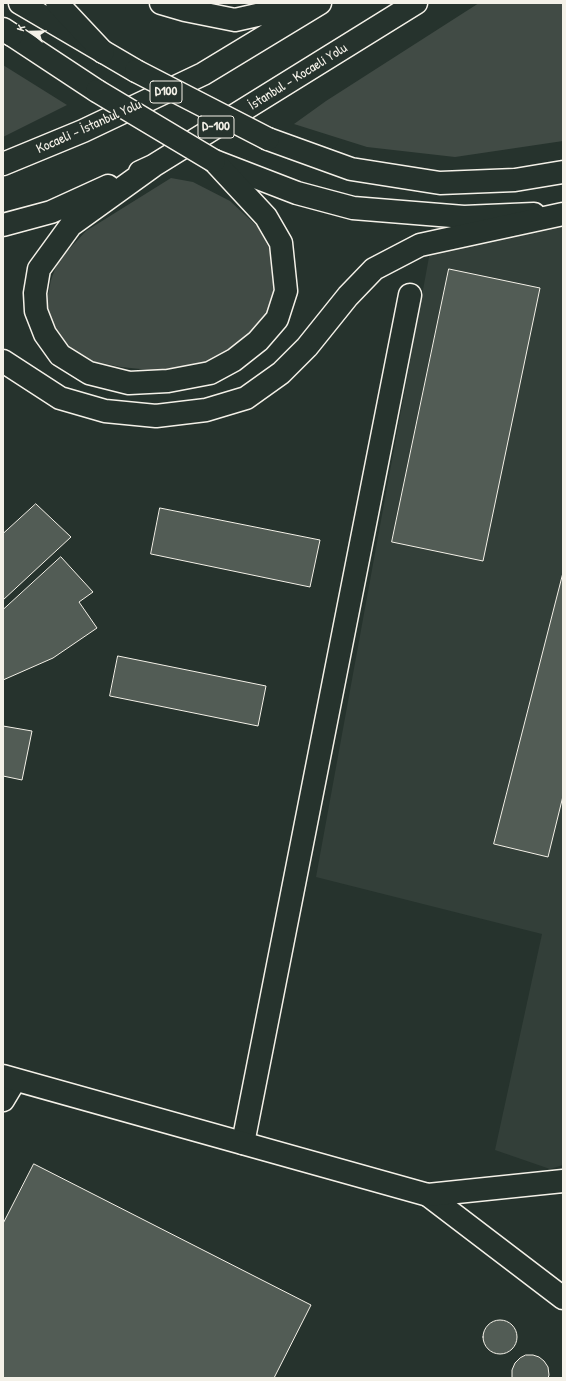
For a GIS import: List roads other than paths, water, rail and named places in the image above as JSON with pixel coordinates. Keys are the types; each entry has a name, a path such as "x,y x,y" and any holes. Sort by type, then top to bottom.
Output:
{"main road":[{"path":"20,3 136,71 268,139 351,169 440,183 516,180 563,172"},
{"path":"57,3 103,52"},
{"path":"161,3 184,10 235,20 266,14 295,3"},
{"name":"Kocaeli - İstanbul Yolu","path":"3,164 83,131 203,74 320,3"},
{"name":"İstanbul - Kocaeli Yolu","path":"3,226 52,212 153,166 416,3"},
{"path":"6,31 97,91 214,161 297,193 353,208 464,217 563,214"},
{"path":"153,166 71,226 39,269 35,292 36,311 45,334 60,354 89,373 130,383 168,381 210,374 234,360 258,341 277,319 286,291 281,243 266,217 214,161"},
{"path":"3,361 60,398 106,410 156,416 206,410 246,398 281,373 308,347 348,296 374,269 420,245 563,214"},
{"path":"243,1143 410,295"},
{"path":"3,1100 9,1078 428,1195 563,1181"},
{"path":"428,1195 563,1298"}]}
